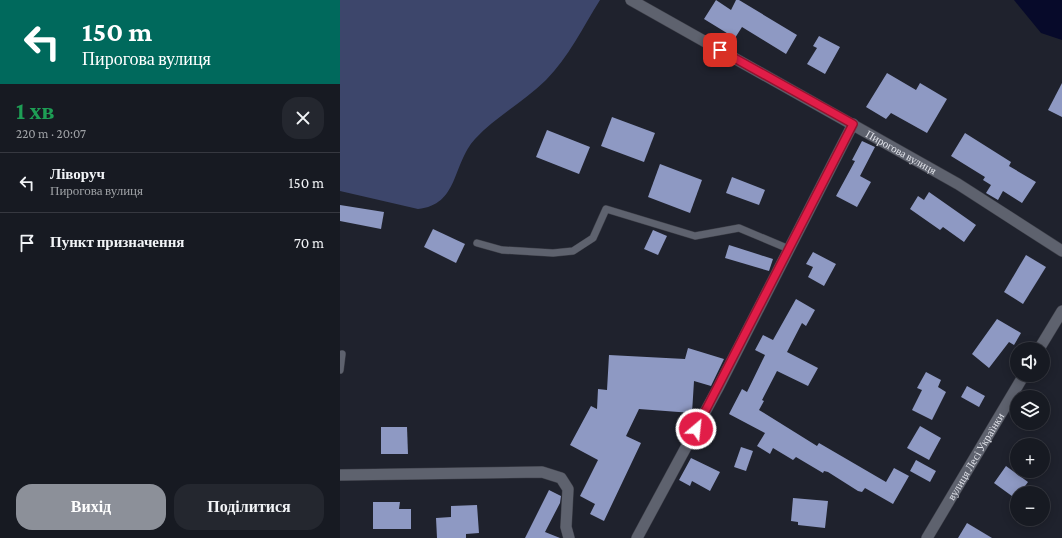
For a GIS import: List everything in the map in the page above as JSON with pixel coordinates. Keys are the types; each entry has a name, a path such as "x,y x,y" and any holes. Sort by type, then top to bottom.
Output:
{"street":[{"name":"Пирогова вулиця","path":"631,0 958,184 1062,251"},
{"path":"637,538 718,388 853,124"},
{"path":"1044,342 1062,311"},
{"name":"вулиця Лесі Українки","path":"927,538 1020,382"},
{"path":"340,475 542,472 561,478 568,489 566,527 569,538"}],"lane":[{"path":"477,243 502,250 553,253 573,251 593,238 606,209 694,236 739,228 789,249"},
{"path":"340,370 342,354"}],"shaded area":[{"path":"340,0 600,0 575,42 554,71 529,95 492,123 475,139 462,160 448,192 441,200 431,206 418,209 340,191"},
{"path":"1014,0 1062,0 1062,40 1041,33"}],"building":[{"path":"716,0 731,10 736,0 739,0 797,35 786,54 742,27 735,38 704,19"},
{"path":"819,36 840,47 825,74 807,64 817,48 813,46"},
{"path":"887,73 916,90 920,83 947,99 927,133 891,113 886,119 866,107"},
{"path":"1062,83 1062,117 1048,110"},
{"path":"612,117 655,133 644,162 601,146"},
{"path":"547,130 590,147 579,174 536,157"},
{"path":"965,133 1011,162 1009,166 1036,182 1022,203 1003,191 998,200 986,193 991,185 983,180 985,177 951,156"},
{"path":"862,141 875,147 860,176 871,182 857,207 836,196 855,161 852,160"},
{"path":"660,164 702,180 690,213 648,197"},
{"path":"732,177 765,190 759,205 726,193"},
{"path":"929,192 976,225 964,242 943,227 940,230 910,209 918,196 924,200"},
{"path":"340,205 384,212 381,229 340,221"},
{"path":"433,229 465,244 456,263 424,247"},
{"path":"653,230 667,236 658,255 644,249"},
{"path":"729,245 773,259 769,271 725,258"},
{"path":"813,252 836,264 824,286 808,277 813,267 806,264"},
{"path":"1026,255 1046,267 1023,304 1004,292"},
{"path":"796,299 815,310 806,326 802,323 787,352 818,368 808,386 777,371 762,400 764,401 759,410 817,446 819,443 886,482 894,468 909,476 893,504 865,488 862,492 858,491 828,472 824,471 823,473 796,457 793,460 773,448 770,454 757,446 765,433 729,414 742,389 747,392 765,355 755,350 763,335 773,340"},
{"path":"997,319 1021,333 1016,342 1009,342 989,368 972,354"},
{"path":"688,348 724,359 711,386 694,381 692,413 639,409 626,436 641,443 604,521 590,514 595,504 580,496 598,460 570,445 591,406 597,409 598,389 607,390 609,355 685,359"},
{"path":"926,372 941,380 938,387 946,392 932,420 912,410 922,390 917,388"},
{"path":"967,386 985,396 979,407 961,397"},
{"path":"920,426 941,438 929,460 907,448"},
{"path":"381,427 407,427 408,454 381,454"},
{"path":"741,447 753,451 746,471 734,467"},
{"path":"691,458 720,472 710,491 692,481 690,486 679,480"},
{"path":"916,460 936,471 930,482 910,471"},
{"path":"1006,466 1010,469 1010,478 1022,478 1028,482 1025,486 1010,486 1010,495 994,483"},
{"path":"549,490 561,496 560,503 545,532 560,538 525,538"},
{"path":"793,498 828,501 825,528 798,525 798,522 791,521"},
{"path":"373,502 400,502 399,509 411,509 411,529 373,529"},
{"path":"477,505 479,533 466,534 466,538 437,538 436,518 451,517 451,506"},
{"path":"967,523 992,538 958,538"}],"route":[{"path":"696,429 853,124 720,50"}]}
